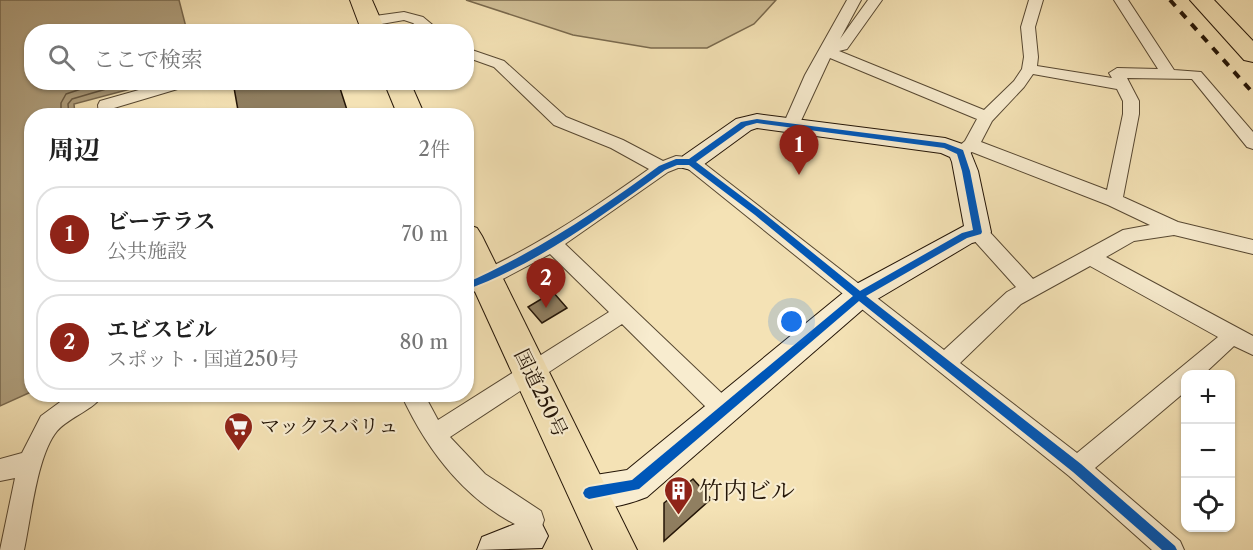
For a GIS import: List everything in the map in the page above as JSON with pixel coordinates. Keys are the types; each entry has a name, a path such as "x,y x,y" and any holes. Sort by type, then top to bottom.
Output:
{"highway":[{"path":"361,0 371,24"},
{"path":"1201,0 1253,55"},
{"path":"401,90 409,108"},
{"name":"国道250号","path":"476,283 531,373 615,550"}],"street":[{"path":"792,125 813,75 854,0"},
{"path":"826,51 842,46 875,0"},
{"path":"1029,290 978,232 971,210 964,162 966,148 987,117 1019,84 1029,69 1031,57 1028,27 1036,0"},
{"path":"1121,0 1169,74"},
{"path":"378,24 397,15 412,16 423,24"},
{"path":"826,51 987,117"},
{"path":"474,55 499,64 560,121 617,144 662,168"},
{"path":"1029,69 1123,85"},
{"path":"1114,200 1131,114 1131,101 1117,73 1196,75 1253,143"},
{"path":"107,108 106,105 158,90"},
{"path":"476,283 551,243 616,202 662,168 676,162 691,162 744,124 757,121 966,148 1114,200 1174,228 1253,247"},
{"path":"691,162 1077,468 1171,550"},
{"path":"944,364 1014,298 1130,235 1174,228"},
{"path":"588,493 635,485 859,297 964,235 978,232"},
{"path":"551,243 724,410"},
{"path":"1089,256 1253,346"},
{"path":"434,435 623,313"},
{"path":"1194,370 1223,346 1231,334"},
{"path":"1077,468 1181,381"},
{"path":"11,550 32,462 44,430 64,410 78,402"},
{"path":"416,402 434,435 470,479 531,528 495,550"},
{"path":"0,470 32,462"}],"shaded area":[{"path":"466,0 776,0 754,24 707,48 651,48 573,35"}],"water":[{"path":"0,0 179,0 185,24 24,24 24,90 127,90 74,104 74,108 24,108 24,395 0,406"}],"building":[{"path":"234,90 341,90 346,108 238,108"},
{"path":"553,292 567,308 542,323 528,307"},
{"name":"竹内ビル","path":"693,479 711,499 664,541 664,503"}],"railway":[{"path":"1170,0 1253,93"}],"cycle path":[{"path":"589,493 635,485 859,296 965,235 978,232 964,162 960,152 945,146 757,121 744,124 691,162"},
{"path":"474,283 518,262 592,218 662,168 676,162 691,162 1077,468 1171,550"}],"place":[{"name":"ビーテラス","path":"799,175"},
{"name":"エビスビル","path":"546,308"},
{"name":"マックスバリュ","path":"239,452"},
{"name":"竹内ビル","path":"678,516"}]}
